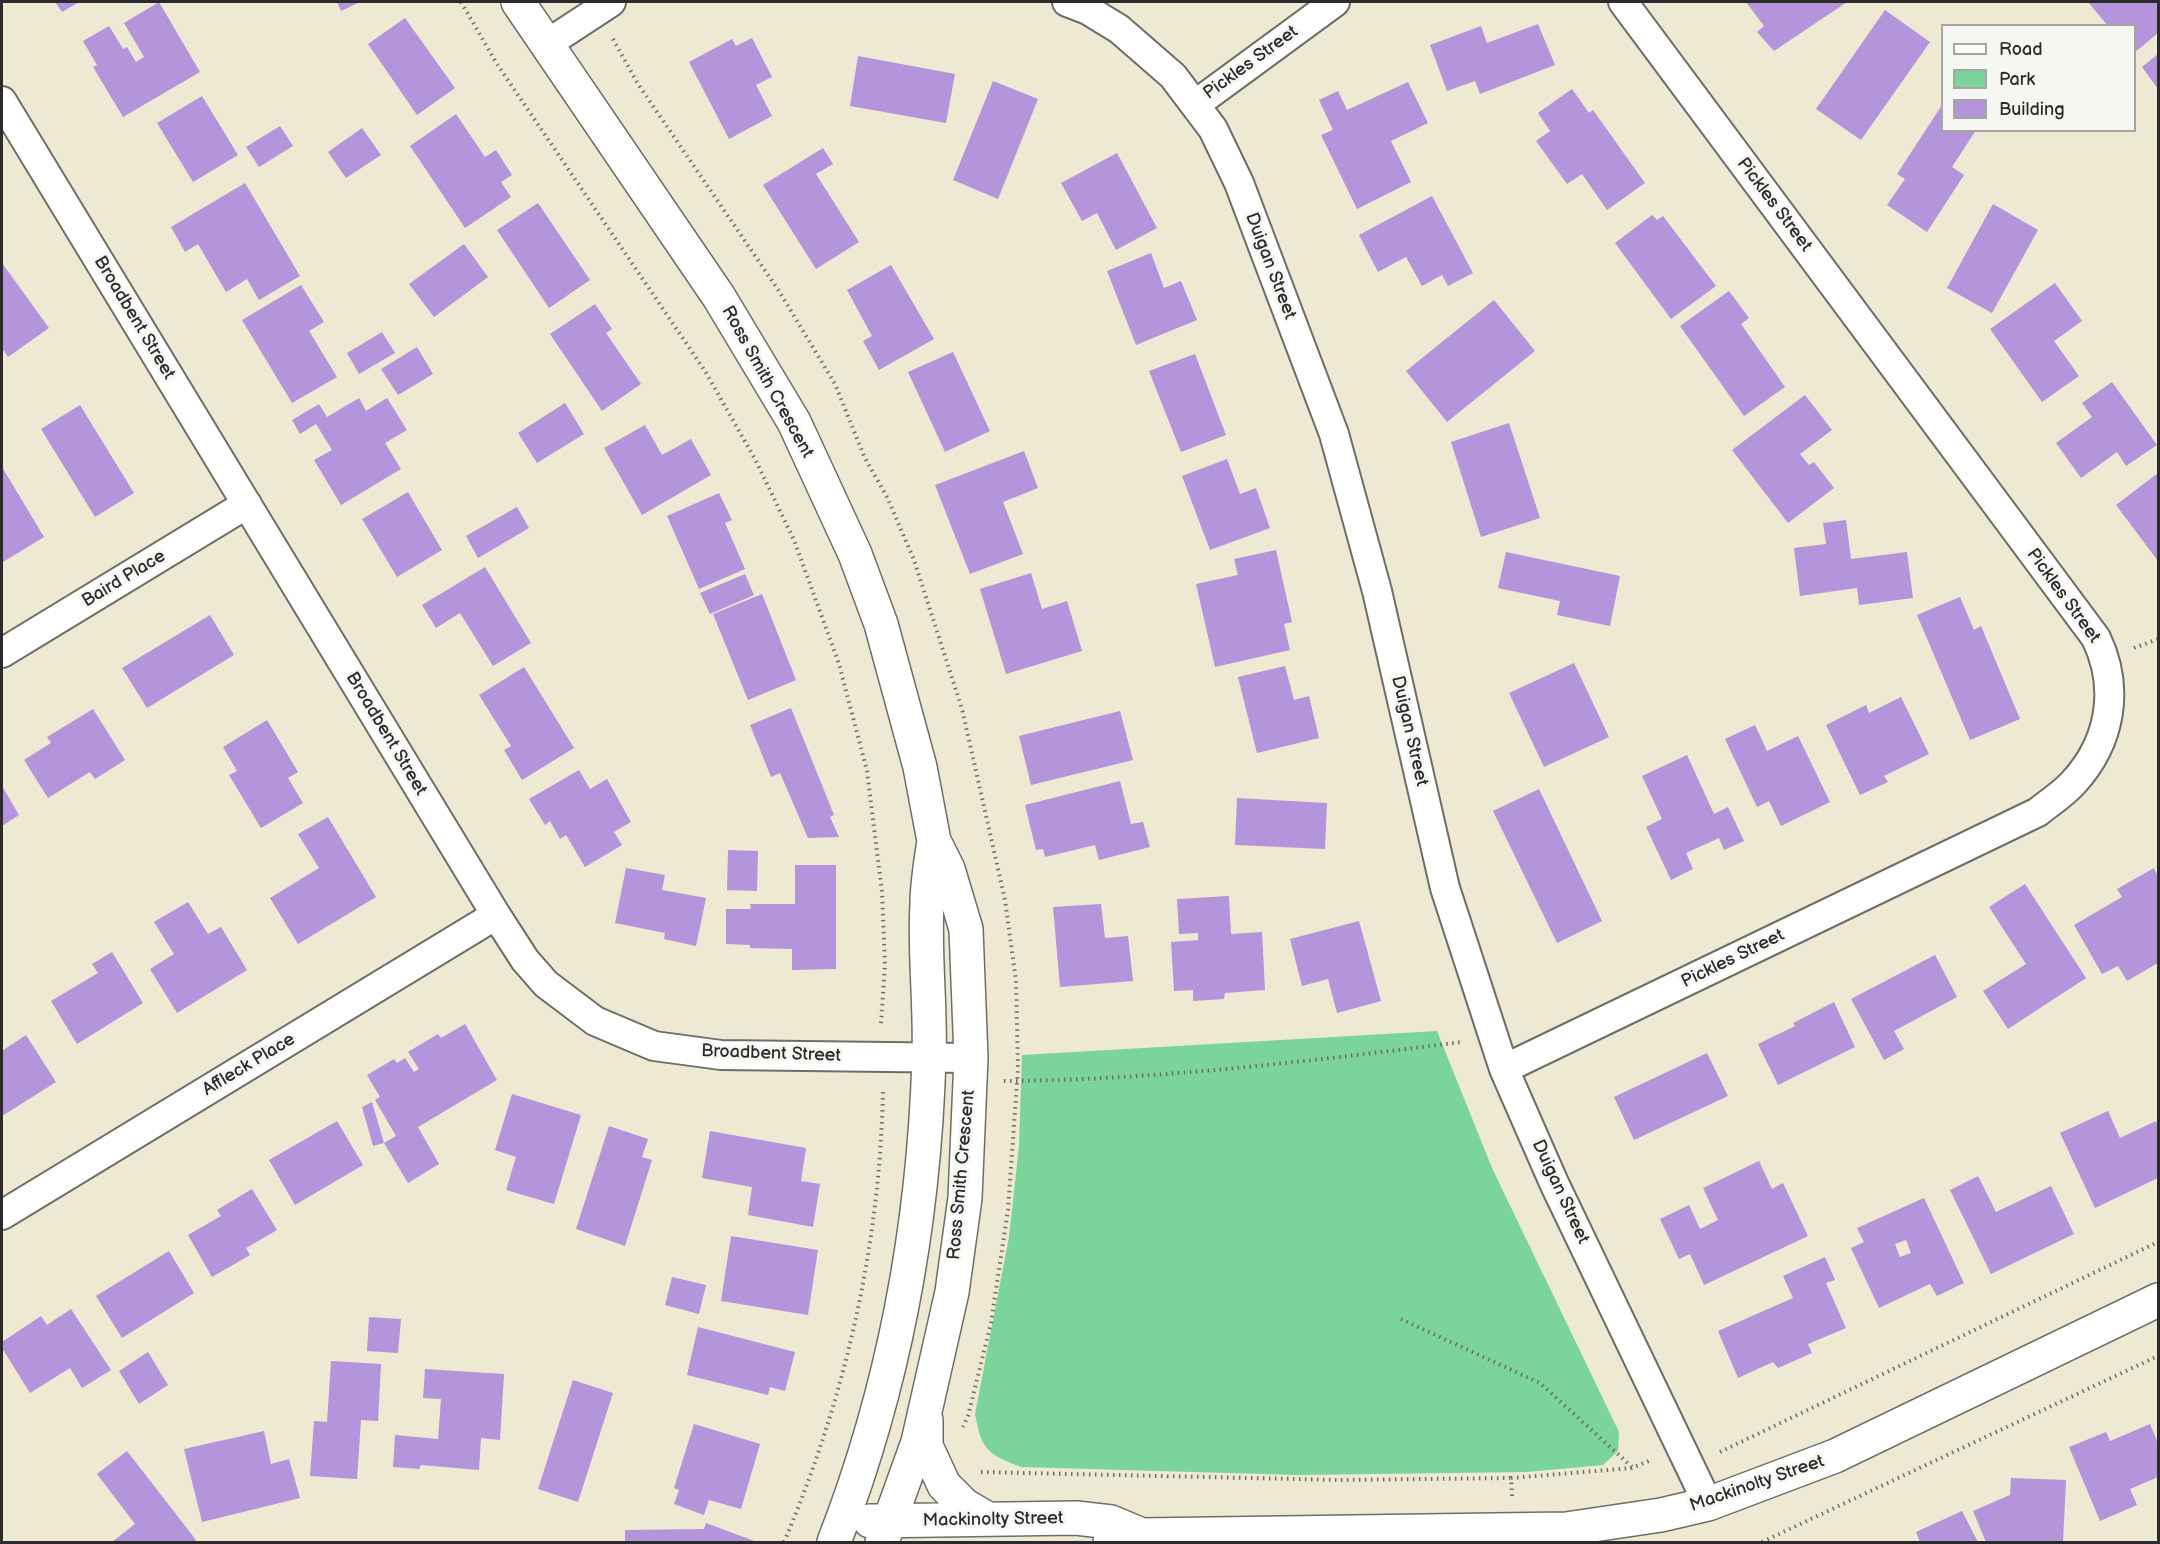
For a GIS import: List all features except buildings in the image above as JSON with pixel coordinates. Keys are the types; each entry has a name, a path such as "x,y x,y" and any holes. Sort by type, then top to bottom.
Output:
{"street":[{"name":"Ross Smith Crescent","path":"518,2 719,297 794,422 855,554 881,624 920,766 934,841 948,869 966,929 971,1070 963,1210 952,1292 926,1409 918,1442 886,1532"},
{"path":"547,44 611,2"},
{"name":"Duigan Street","path":"1067,2 1088,10 1119,29 1173,76 1213,129 1239,183 1334,434 1377,591 1445,888 1504,1069 1554,1183 1708,1504"},
{"name":"Pickles Street","path":"1196,104 1335,2"},
{"name":"Pickles Street","path":"1504,1069 2038,812 2072,784 2086,768 2105,730 2111,691 2104,655 2096,638 1623,2"},
{"name":"Broadbent Street","path":"2,100 496,915 525,960 546,984 595,1021 654,1046 720,1055 929,1057 971,1070"},
{"name":"Baird Place","path":"2,653 247,504"},
{"name":"Ross Smith Crescent","path":"838,1532 881,1403 908,1282 924,1167 929,1057 927,903 934,841"},
{"name":"Affleck Place","path":"2,1215 496,915"},
{"name":"Mackinolty Street","path":"1110,1542 1142,1535 1566,1529 1661,1515 1708,1504 1835,1456 2158,1300"},
{"path":"926,1409 926,1446 944,1485 964,1505 988,1520"},
{"name":"Mackinolty Street","path":"838,1532 886,1532 988,1520 1076,1518 1111,1522 1142,1535"}],"path":[{"path":"462,2 497,64 705,371 755,459 794,540 839,664 867,771 882,892 885,964 881,1026 884,1029 885,1087 883,1090 882,1144 872,1238 846,1366 809,1485 784,1542"},
{"path":"971,1070 1159,1075 1328,1059 1494,1038"},
{"path":"1718,1454 2158,1242"},
{"path":"944,1485 957,1472 963,1471 1339,1480 1511,1478 1632,1468 1540,1383 1401,1319"},
{"path":"1762,1542 2158,1356"},
{"path":"1511,1478 1514,1529"}],"green space":[{"path":"1437,1031 1492,1168 1619,1432 1618,1451 1603,1465 1527,1472 1297,1475 1021,1467 1000,1458 988,1449 980,1436 975,1414 1009,1237 1019,1146 1022,1055"}]}
